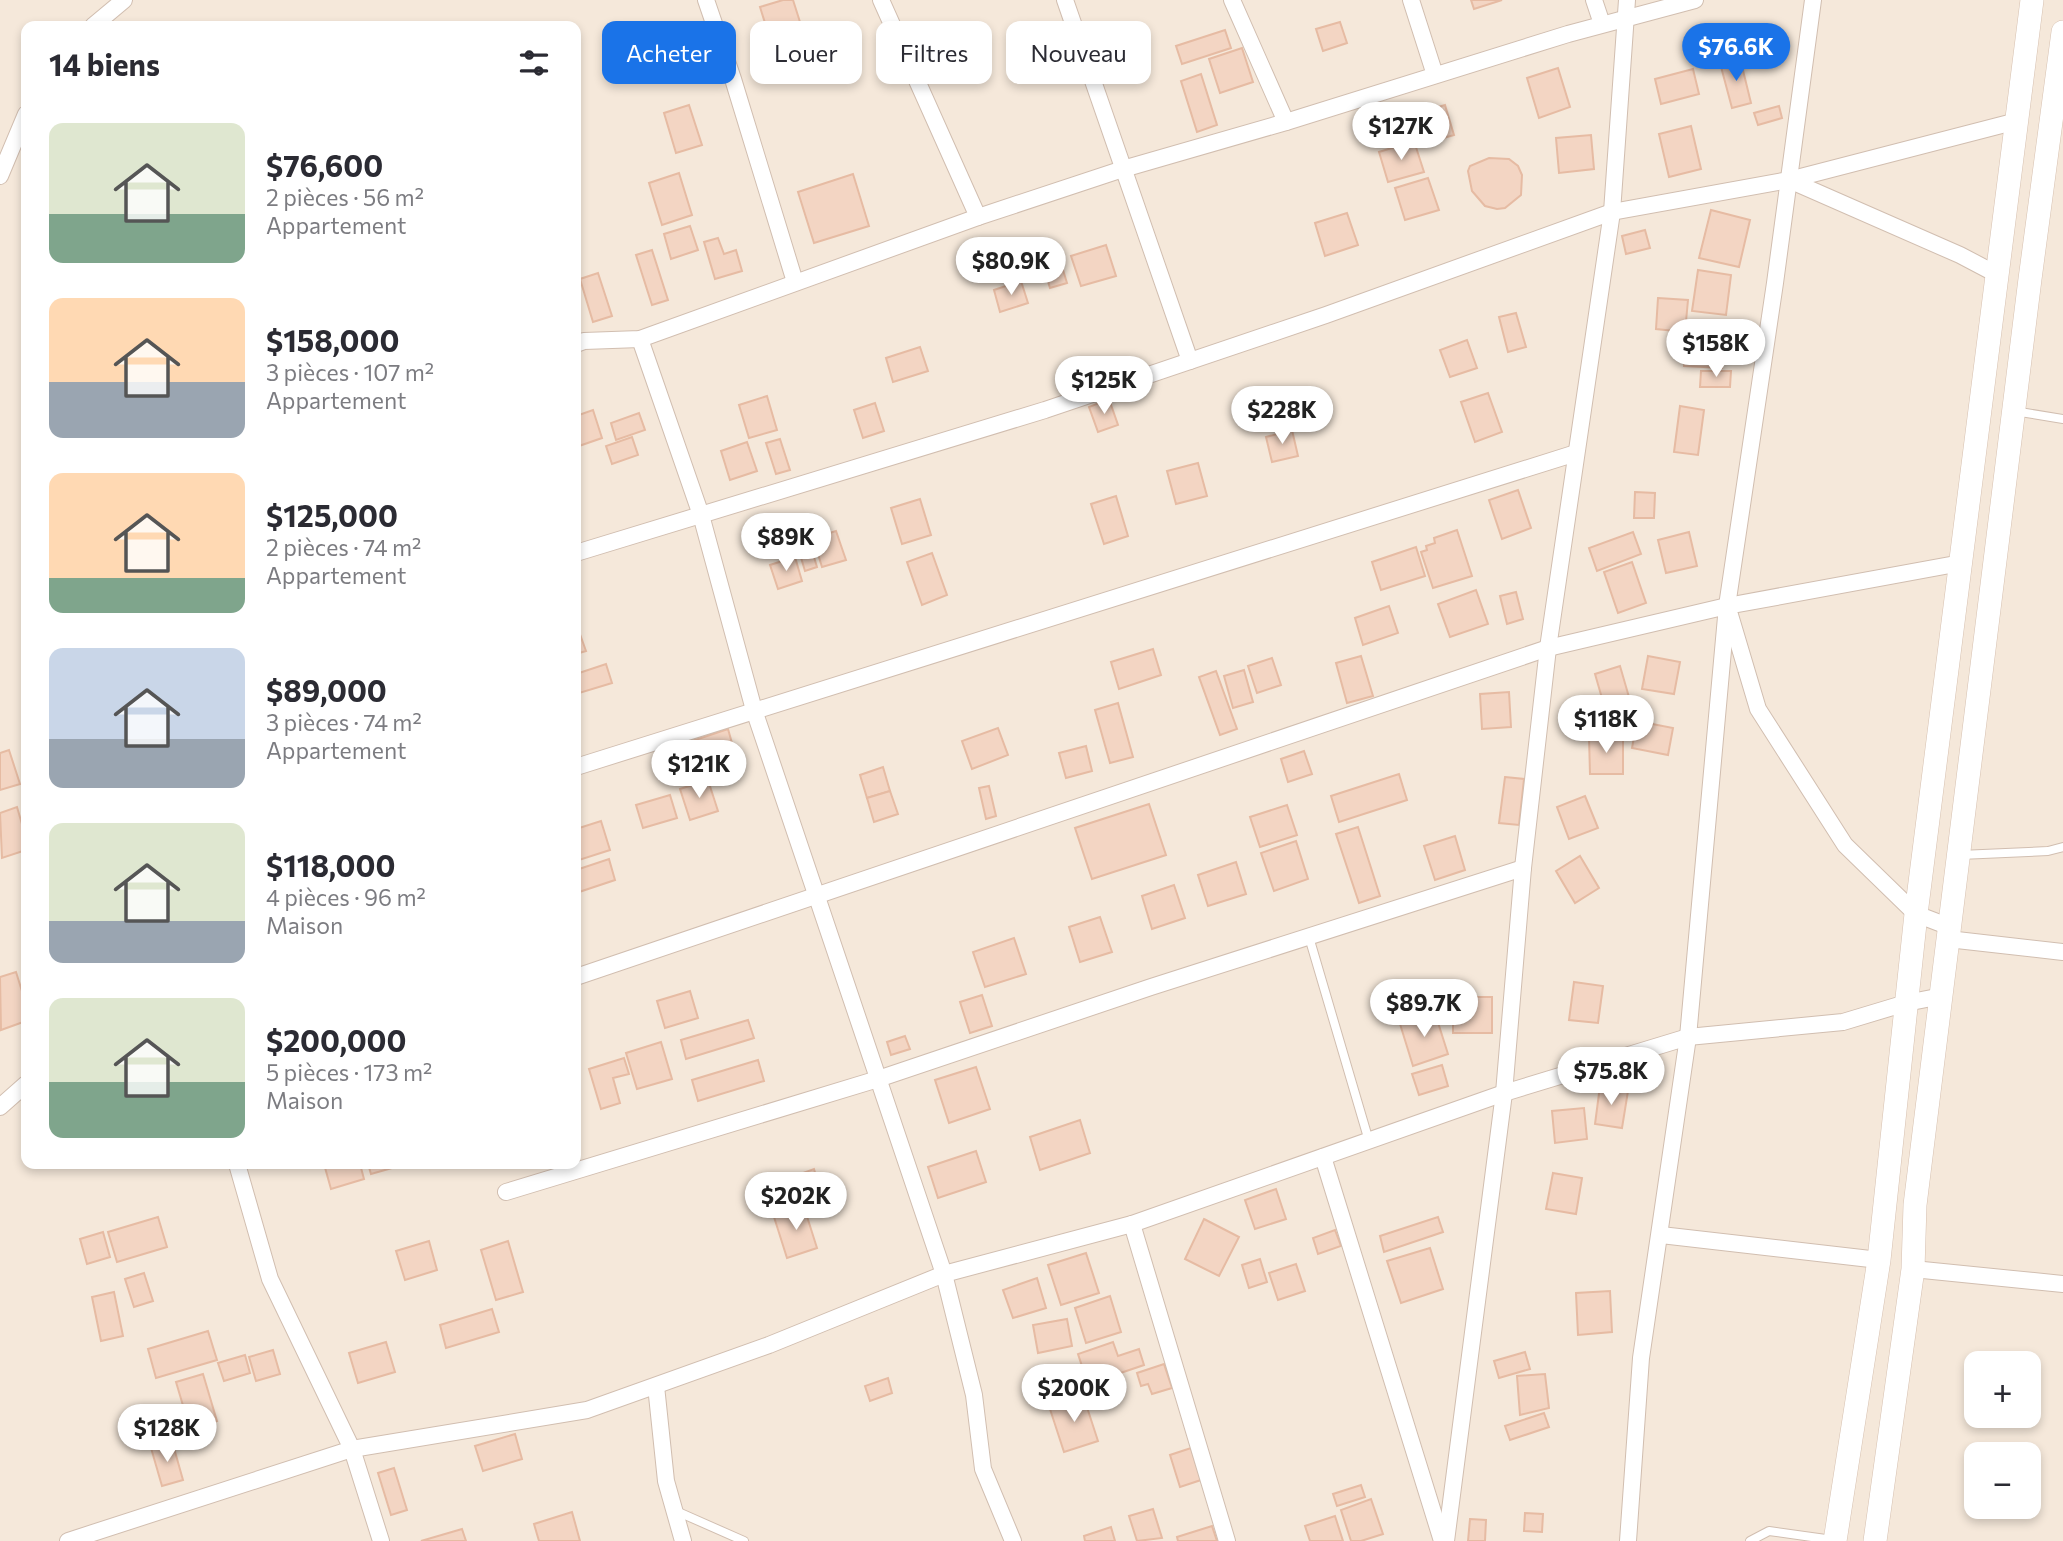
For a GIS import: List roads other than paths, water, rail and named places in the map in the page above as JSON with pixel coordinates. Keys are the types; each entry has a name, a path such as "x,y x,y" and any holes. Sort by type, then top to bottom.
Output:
{"main road":[{"path":"1836,1541 1879,1260 1916,914 2032,0"},
{"path":"1875,1541 1913,1269 1915,1205 2014,411 2056,151 2063,33"}],"street":[{"path":"99,21 124,0"},
{"path":"706,0 795,282"},
{"path":"881,0 978,217"},
{"path":"1065,0 1190,361"},
{"path":"1232,0 1286,122"},
{"path":"1411,0 1435,75"},
{"path":"1594,0 1602,24"},
{"path":"1444,1541 1504,1093 1522,868 1548,648 1612,212 1627,0"},
{"path":"581,342 640,339 978,217 1123,169 1286,122 1602,24 1695,0"},
{"path":"1628,1541 1641,1358 1688,1037 1727,606 1813,0"},
{"path":"581,551 1045,410 1326,315 1612,212 1789,180 2017,121"},
{"path":"0,176 21,126"},
{"path":"1789,180 1960,254 1998,275"},
{"path":"640,339 701,515 754,710 944,1274 974,1395 983,1469 1013,1541"},
{"path":"581,765 1576,453"},
{"path":"581,975 1548,648 1727,606 1961,563"},
{"path":"1727,606 1758,709 1845,845 1916,914 1949,933 2063,951"},
{"path":"506,1192 878,1079 1522,868"},
{"path":"68,1541 352,1449 587,1410 769,1345 944,1274 1132,1224 1504,1093 1688,1037 1843,1022 1906,1003 1942,996"},
{"path":"0,1107 21,1088"},
{"path":"1323,1157 1444,1541"},
{"path":"238,1169 270,1279 352,1449 381,1541"},
{"path":"1132,1224 1227,1541"},
{"path":"1661,1235 1879,1260"},
{"path":"1913,1269 2063,1284"},
{"path":"656,1386 666,1481 683,1541"}],"lane":[{"path":"2014,411 2063,419"},
{"path":"1960,855 2048,851 2063,847"},
{"path":"1309,937 1369,1141"},
{"path":"675,1511 744,1541"},
{"path":"1751,1541 1769,1531 1836,1541"}]}
